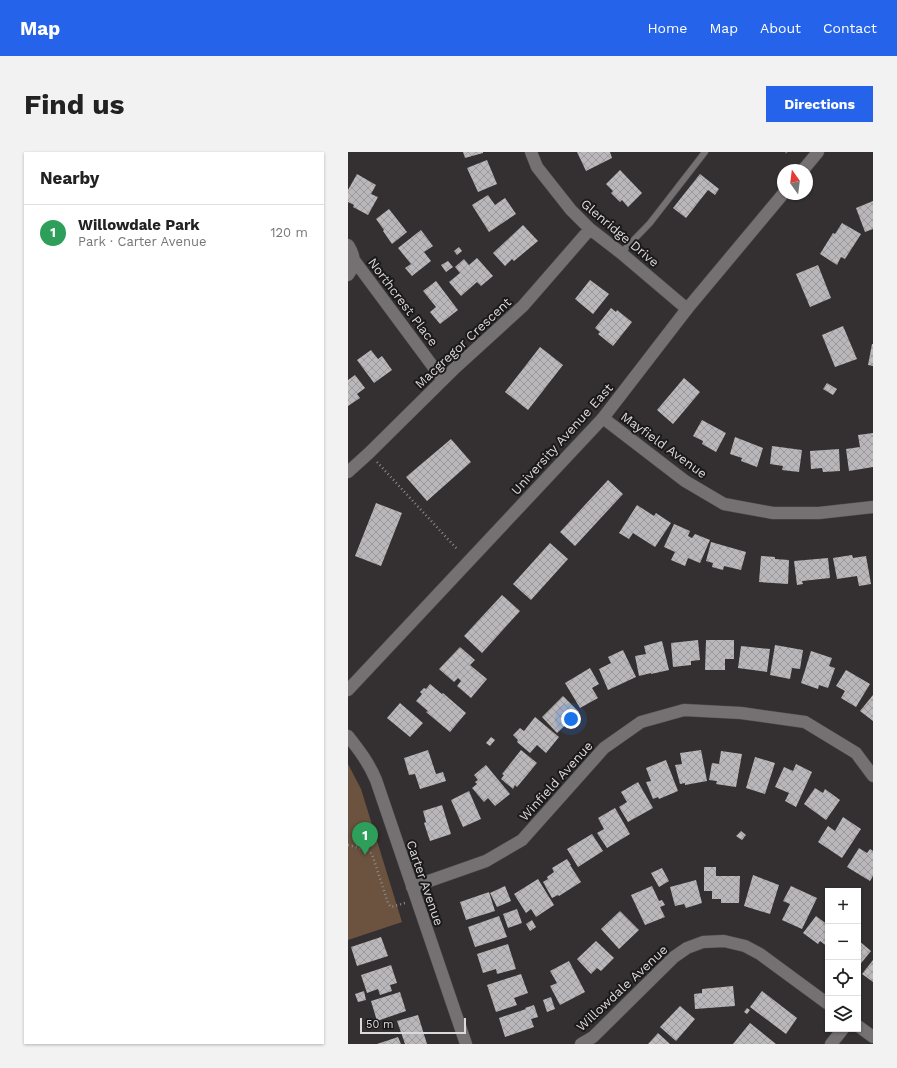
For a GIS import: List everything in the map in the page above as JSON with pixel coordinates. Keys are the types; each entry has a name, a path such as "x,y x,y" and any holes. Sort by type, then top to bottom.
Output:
{"street":[{"name":"Glenridge Drive","path":"531,152 537,167 570,210 590,229 621,253 687,309"},
{"path":"808,164 818,152"},
{"name":"University Avenue East","path":"348,690 603,418 687,309 778,200"},
{"name":"Macgregor Crescent","path":"348,472 443,380 523,306 590,229"},
{"name":"Northcrest Place","path":"348,245 353,252 354,260 352,269 348,275"},
{"name":"Northcrest Place","path":"354,260 443,380"},
{"name":"Mayfield Avenue","path":"603,418 685,481 724,504 780,513 819,513 873,506"},
{"name":"Winfield Avenue","path":"412,887 486,861 522,840 604,748 641,722 684,710 741,712 805,722 856,753 873,776"},
{"name":"Carter Avenue","path":"348,736 362,754 376,780 466,1044"},
{"name":"Willowdale Avenue","path":"581,1044 592,1036 674,957 687,948 703,942 724,941 745,946 760,954 825,1002"},
{"path":"861,1028 873,1037"},
{"path":"831,1044 841,1032"}],"lane":[{"path":"621,253 650,223 706,152"}],"path":[{"path":"369,453 457,550"},
{"path":"348,845 368,850 372,854 388,903 391,907 405,903"}],"shaded area":[{"path":"348,764 361,789 402,922 348,940"}],"building":[{"path":"463,152 483,152 483,153 465,158"},
{"path":"577,152 610,152 612,158 586,171"},
{"path":"487,160 497,184 478,192 467,168"},
{"path":"620,170 642,193 628,207 622,200 620,202 611,193 613,191 606,184"},
{"path":"357,174 376,185 371,194 378,197 368,215 353,207 354,205 348,202 348,190"},
{"path":"700,174 719,189 715,195 708,190 686,218 673,208"},
{"path":"488,195 495,205 505,198 516,214 489,232 472,205"},
{"path":"873,201 873,229 865,232 856,208"},
{"path":"389,209 407,232 392,244 376,219"},
{"path":"842,223 861,234 845,259 841,257 837,265 820,254 833,233 835,234"},
{"path":"523,225 538,241 514,261 512,259 505,266 493,253"},
{"path":"421,230 433,246 424,252 431,261 412,276 405,268 411,264 398,248"},
{"path":"459,247 462,251 457,255 454,251"},
{"path":"477,258 493,276 481,286 477,282 461,296 449,282 460,273 455,267 464,259 469,265"},
{"path":"448,261 453,267 446,272 441,265"},
{"path":"818,265 831,298 810,307 796,274"},
{"path":"590,280 609,294 593,314 575,299"},
{"path":"436,281 458,310 440,324 430,312 436,307 423,291"},
{"path":"611,308 616,312 617,310 632,322 613,346 598,334 600,332 595,328"},
{"path":"843,326 857,359 835,367 822,335"},
{"path":"873,344 873,366 868,365"},
{"path":"540,347 563,365 528,410 505,392"},
{"path":"371,350 378,359 382,356 392,370 374,383 357,360"},
{"path":"355,375 365,388 357,394 360,398 348,406 348,380"},
{"path":"684,378 700,392 673,424 657,410"},
{"path":"827,383 837,389 833,395 823,389"},
{"path":"702,420 726,433 716,452 702,444 703,441 693,436"},
{"path":"873,433 873,467 849,471 846,449 860,447 858,435"},
{"path":"735,437 763,448 757,467 741,461 742,458 730,454"},
{"path":"451,439 471,462 427,501 406,477"},
{"path":"772,446 802,450 799,472 782,470 783,466 770,464"},
{"path":"839,449 840,471 823,472 822,468 811,469 810,451"},
{"path":"608,480 623,494 575,546 560,532"},
{"path":"376,503 402,513 381,566 355,556"},
{"path":"637,505 654,516 656,513 671,523 655,547 633,533 629,539 619,533"},
{"path":"674,524 690,531 688,536 692,538 695,534 710,540 700,563 688,558 685,566 671,560 675,552 664,547"},
{"path":"711,542 746,552 741,570 724,566 723,570 712,567 713,563 706,561"},
{"path":"550,543 568,559 531,600 513,584"},
{"path":"852,555 853,558 866,556 871,584 859,586 857,576 837,579 833,558"},
{"path":"761,556 789,560 788,584 759,582"},
{"path":"828,558 830,578 802,581 803,584 797,585 794,561"},
{"path":"502,595 520,611 482,653 464,636"},
{"path":"698,640 700,660 691,661 691,665 673,667 671,643"},
{"path":"706,640 734,640 734,659 725,659 725,670 705,670"},
{"path":"662,641 669,670 639,676 635,656 646,654 644,646"},
{"path":"775,645 803,650 800,669 792,668 790,679 770,675"},
{"path":"741,646 770,649 767,672 738,668"},
{"path":"460,647 475,660 470,665 487,679 471,698 457,686 461,681 458,678 454,682 439,669"},
{"path":"623,650 636,677 608,690 599,669 611,663 608,657"},
{"path":"811,651 832,658 829,666 835,668 828,688 819,685 818,689 801,683"},
{"path":"590,668 599,684 592,688 598,698 580,708 565,683"},
{"path":"846,670 870,684 856,707 841,698 845,691 836,686"},
{"path":"430,684 466,713 450,732 426,712 428,711 416,701 422,694 420,692 424,688 426,689"},
{"path":"873,695 873,721 860,711"},
{"path":"563,696 579,712 557,733 542,717"},
{"path":"400,703 423,723 410,737 387,718"},
{"path":"535,717 559,737 546,753 537,745 530,753 517,742 518,740 513,735 520,728 524,731"},
{"path":"491,737 495,740 490,746 486,743"},
{"path":"428,750 436,774 443,772 446,781 420,789 415,774 409,775 404,758"},
{"path":"521,750 537,763 517,787 515,785 513,789 501,779 504,775 502,774"},
{"path":"701,750 707,781 685,785 685,783 680,784 675,765 682,764 680,753"},
{"path":"721,751 742,754 736,787 716,784 717,781 709,780 712,763 719,764"},
{"path":"755,757 775,763 765,794 746,788"},
{"path":"666,760 678,791 659,799 658,797 653,799 646,782 651,781 646,768"},
{"path":"796,764 812,772 796,807 785,801 789,793 775,787 784,767 793,771"},
{"path":"486,765 510,794 495,806 488,798 484,802 472,788 477,784 475,782 478,780 474,775"},
{"path":"638,782 653,808 628,822 619,807 627,802 621,792"},
{"path":"815,788 823,793 825,789 840,800 826,820 804,804"},
{"path":"469,791 481,819 463,827 451,800"},
{"path":"442,805 451,834 430,841 424,823 426,822 423,811"},
{"path":"615,808 630,834 607,848 597,833 604,829 598,818"},
{"path":"843,817 861,829 842,858 818,842 828,826 835,831"},
{"path":"741,831 746,835 742,840 736,836"},
{"path":"592,834 603,851 578,867 567,849"},
{"path":"859,848 867,853 870,849 873,851 873,876 870,881 847,867"},
{"path":"567,859 581,882 559,896 558,895 552,898 543,882 554,872 552,868"},
{"path":"704,867 716,867 716,876 740,876 739,903 721,903 721,899 712,899 712,891 704,891"},
{"path":"662,868 669,881 659,887 651,873"},
{"path":"753,875 779,885 770,914 744,906"},
{"path":"538,879 554,905 536,917 531,909 526,913 514,894"},
{"path":"696,880 702,903 686,908 684,904 675,906 670,887"},
{"path":"505,886 511,901 497,907 490,893"},
{"path":"652,886 659,901 662,900 665,905 660,907 665,917 645,925 631,895"},
{"path":"791,886 817,898 802,929 782,920 790,904 783,901"},
{"path":"489,892 495,911 466,920 460,902"},
{"path":"517,909 522,923 508,928 503,914"},
{"path":"620,911 639,930 619,949 601,929"},
{"path":"499,916 507,937 475,947 468,927"},
{"path":"816,916 825,923 825,945 820,941 818,944 803,933"},
{"path":"532,920 536,927 530,931 526,924"},
{"path":"381,937 388,956 357,966 351,947"},
{"path":"596,941 614,958 601,971 597,968 591,974 577,959"},
{"path":"861,943 871,951 861,963"},
{"path":"508,944 516,969 497,974 496,969 483,973 477,954"},
{"path":"873,960 873,982 862,974"},
{"path":"569,961 585,992 560,1005 550,986 557,983 550,971"},
{"path":"391,965 397,983 390,985 392,991 380,995 378,989 367,993 361,975"},
{"path":"521,974 528,993 514,998 517,1005 496,1012 487,985"},
{"path":"733,986 735,1006 695,1009 694,994 702,993 702,989"},
{"path":"364,991 366,1000 358,1002 355,994"},
{"path":"762,991 797,1018 786,1034 750,1007"},
{"path":"400,992 406,1011 377,1021 371,1001"},
{"path":"551,997 555,1009 547,1012 543,1000"},
{"path":"534,1005 538,1017 531,1019 534,1027 505,1037 499,1018"},
{"path":"680,1006 695,1019 676,1041 660,1027"},
{"path":"747,1008 750,1010 747,1014 744,1012"},
{"path":"418,1015 427,1044 405,1044 397,1021"},
{"path":"750,1023 776,1044 733,1044"},
{"path":"658,1033 670,1044 648,1044"},
{"path":"398,1037 401,1044 377,1044"}],"place":[{"name":"Willowdale Park","path":"365,855"}]}
